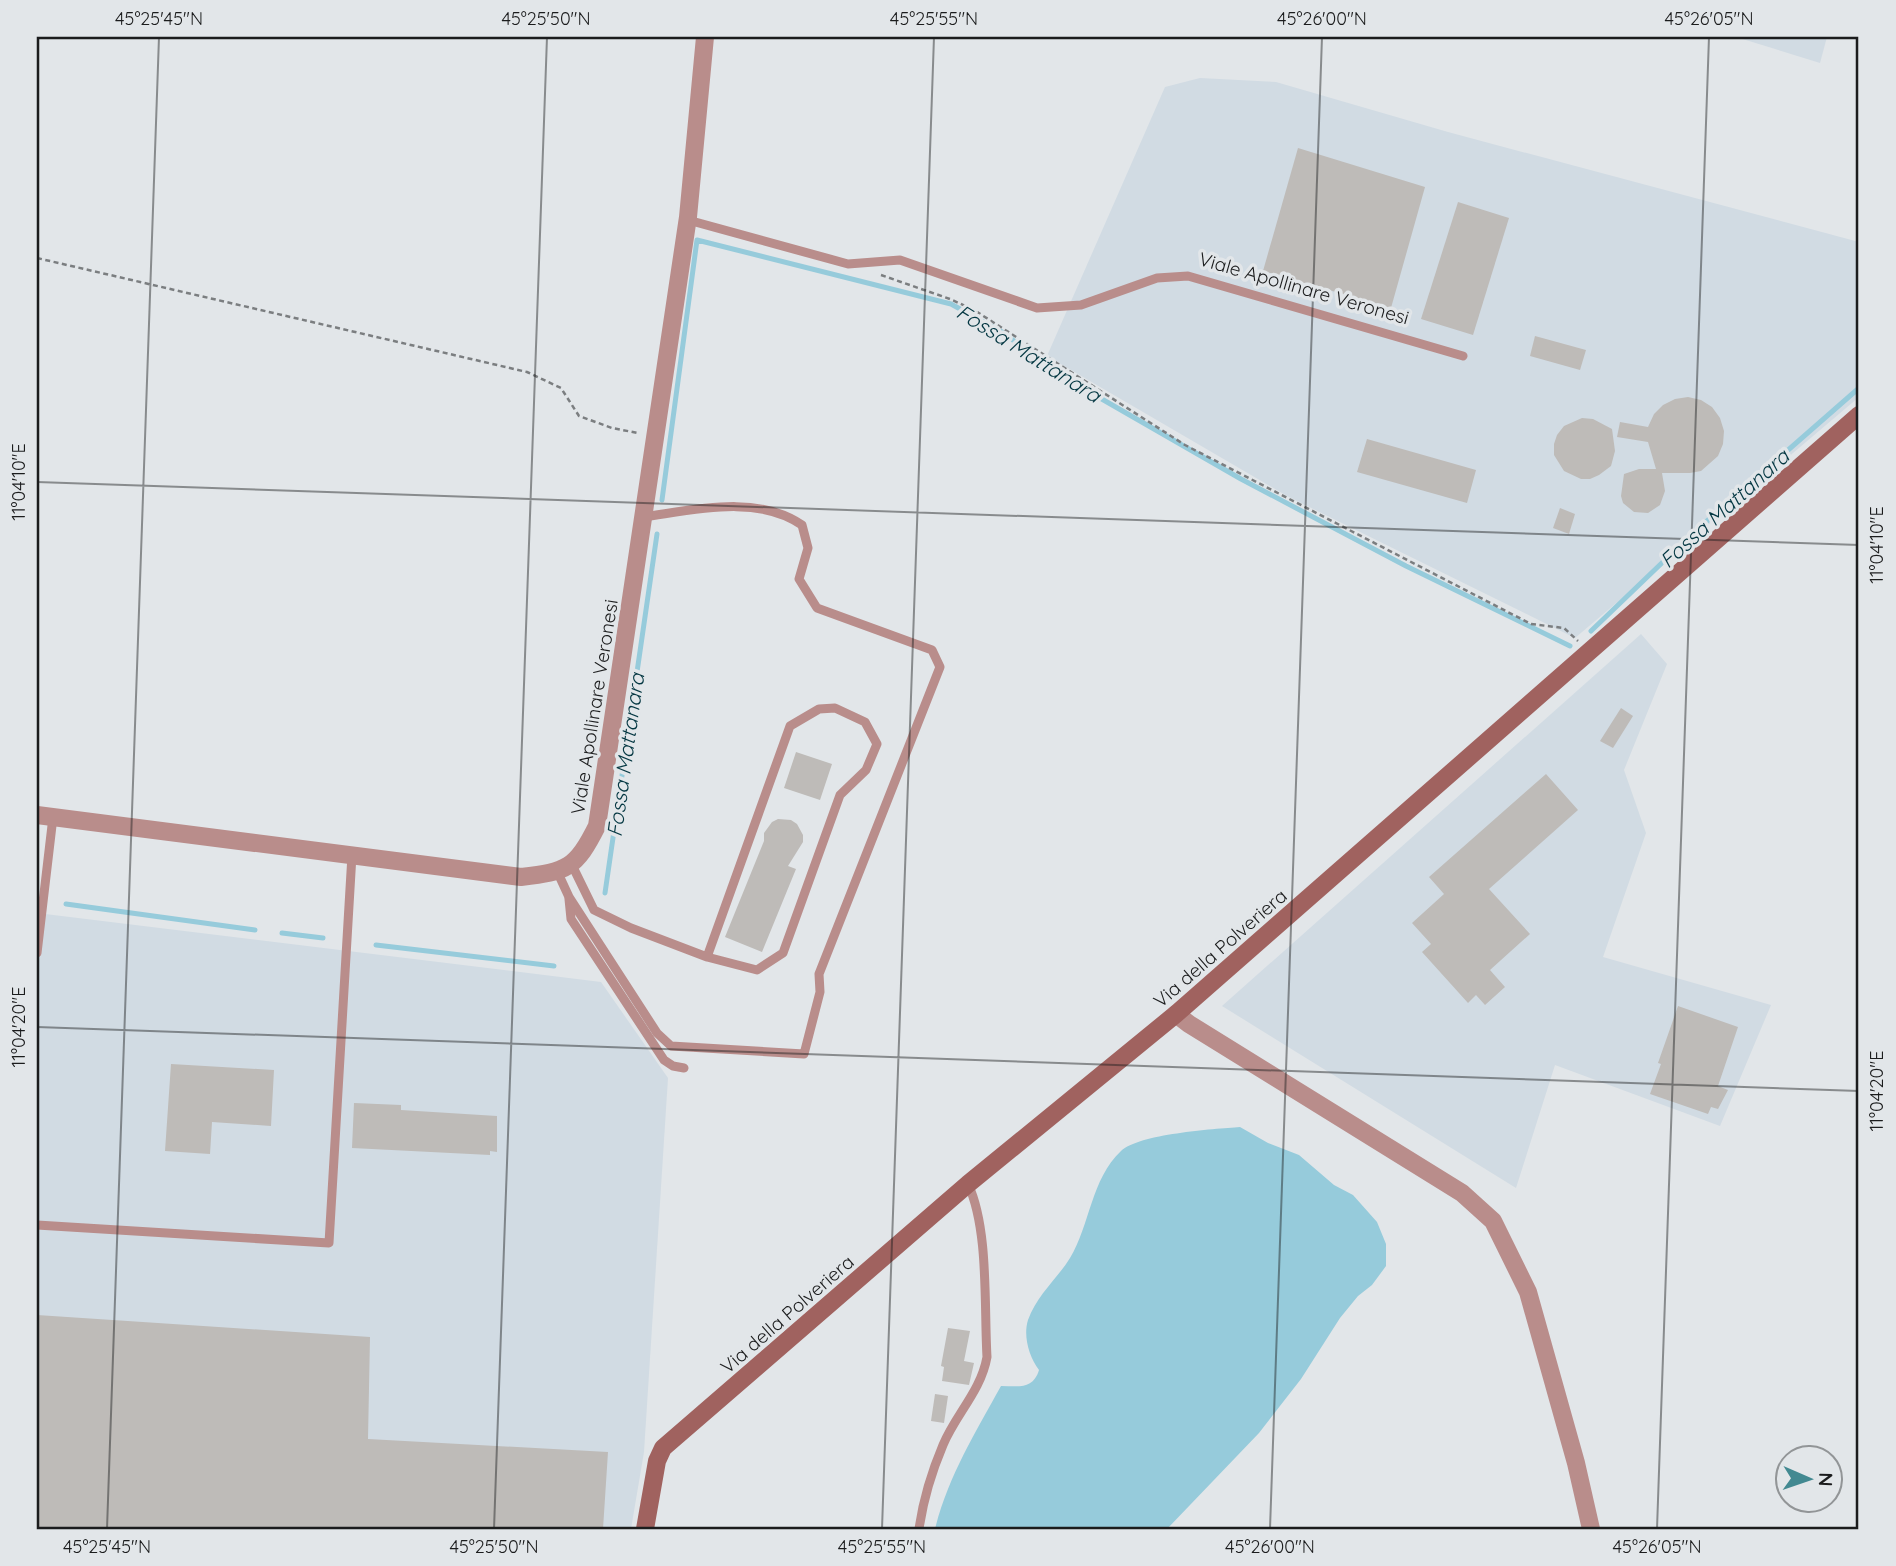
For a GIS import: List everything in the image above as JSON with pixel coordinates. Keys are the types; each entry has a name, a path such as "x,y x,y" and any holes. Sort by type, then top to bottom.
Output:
{"street":[{"name":"Viale Apollinare Veronesi","path":"564,868 585,851 597,826 688,220 705,37"},
{"name":"Via della Polveriera","path":"645,1529 657,1461 663,1448 968,1184 1176,1014 1859,415"},
{"path":"45,816 521,877 548,874 564,868"},
{"path":"1176,1014 1462,1193 1493,1221 1528,1292 1576,1463 1591,1529"}],"lane":[{"name":"Viale Apollinare Veronesi","path":"688,220 848,264 900,260 1037,308 1082,305 1157,278 1188,276 1463,356"},
{"path":"569,897 657,1033 671,1046 804,1054 820,992 819,974 940,667 932,650 817,608 799,579 808,548 802,525 786,514 756,508 709,508 643,517"},
{"path":"564,868 594,909 631,928 707,957 757,970 783,953 840,795 866,770 877,744 865,722 835,708 819,709 790,726 707,957"},
{"path":"37,953 45,816"},
{"path":"37,1225 329,1243 352,855"},
{"path":"564,868 570,919 664,1060 673,1066 684,1068"},
{"path":"919,1529 922,1506 943,1444 984,1376 987,1357 981,1226 975,1199 968,1184"}],"path":[{"path":"37,258 527,372 561,388 579,416 612,428 655,437"},
{"path":"848,264 950,299 974,310 1185,445 1531,624 1564,628 1590,652"}],"shaded area":[{"path":"1736,37 1827,37 1820,63"},
{"path":"1200,78 1276,82 1448,132 1859,242 1859,397 1575,638 1287,496 1047,356 1165,87"},
{"path":"1641,634 1667,664 1624,770 1646,833 1603,957 1771,1005 1720,1126 1555,1065 1516,1188 1222,1006"},
{"path":"37,913 601,982 668,1078 644,1452 631,1529 37,1529"}],"water":[{"path":"1240,1127 1268,1143 1299,1155 1334,1185 1353,1195 1377,1222 1386,1244 1386,1266 1372,1285 1358,1296 1340,1318 1301,1379 1259,1433 1167,1529 935,1529 955,1473 1001,1386 1029,1384 1039,1370 1030,1353 1027,1339 1028,1320 1077,1245 1097,1188 1111,1162 1121,1151 1143,1140 1177,1133"}],"building":[{"path":"1298,148 1425,187 1391,308 1263,271"},
{"path":"1458,202 1509,218 1473,335 1421,319"},
{"path":"1535,336 1586,350 1580,370 1530,356"},
{"path":"1688,397 1701,400 1712,407 1720,418 1724,431 1718,456 1701,471 1662,473 1665,491 1660,505 1648,513 1634,512 1623,503 1621,496 1624,474 1639,469 1656,469 1648,442 1617,437 1620,422 1648,427 1654,414 1663,405"},
{"path":"1582,418 1593,419 1612,429 1615,451 1611,466 1590,479 1581,479 1564,471 1554,455 1557,435 1564,426"},
{"path":"1367,439 1476,470 1467,503 1357,472"},
{"path":"1560,508 1575,514 1569,534 1553,528"},
{"path":"1621,708 1633,716 1613,748 1600,741"},
{"path":"796,752 832,764 820,800 784,788"},
{"path":"1546,774 1578,810 1489,889 1530,934 1490,970 1505,987 1485,1005 1476,995 1468,1003 1422,952 1431,944 1412,923 1444,894 1429,877"},
{"path":"778,819 791,820 797,824 803,835 803,842 788,866 796,869 762,952 725,937 764,841 764,833 772,822"},
{"path":"1678,1006 1738,1027 1718,1086 1728,1090 1718,1109 1711,1107 1708,1114 1650,1094"},
{"path":"171,1064 274,1070 271,1126 212,1122 210,1154 165,1151"},
{"path":"354,1103 401,1105 401,1110 497,1116 497,1152 490,1151 490,1155 352,1148"},
{"path":"37,1315 370,1337 368,1439 608,1452 603,1529 37,1529"},
{"path":"948,1328 970,1331 964,1361 974,1363 969,1385 942,1381 944,1367 941,1366"},
{"path":"935,1394 948,1396 944,1423 931,1421"}],"waterway":[{"name":"Fossa Mattanara","path":"662,500 697,240 951,304 1002,332 1060,375 1241,479 1406,566 1570,646"},
{"name":"Fossa Mattanara","path":"1591,631 1691,535 1859,388"},
{"name":"Fossa Mattanara","path":"605,893 657,534"},
{"name":"Fossa Mattanara","path":"66,904 255,930"},
{"name":"Fossa Mattanara","path":"282,933 323,938"},
{"name":"Fossa Mattanara","path":"376,945 554,966"}]}
